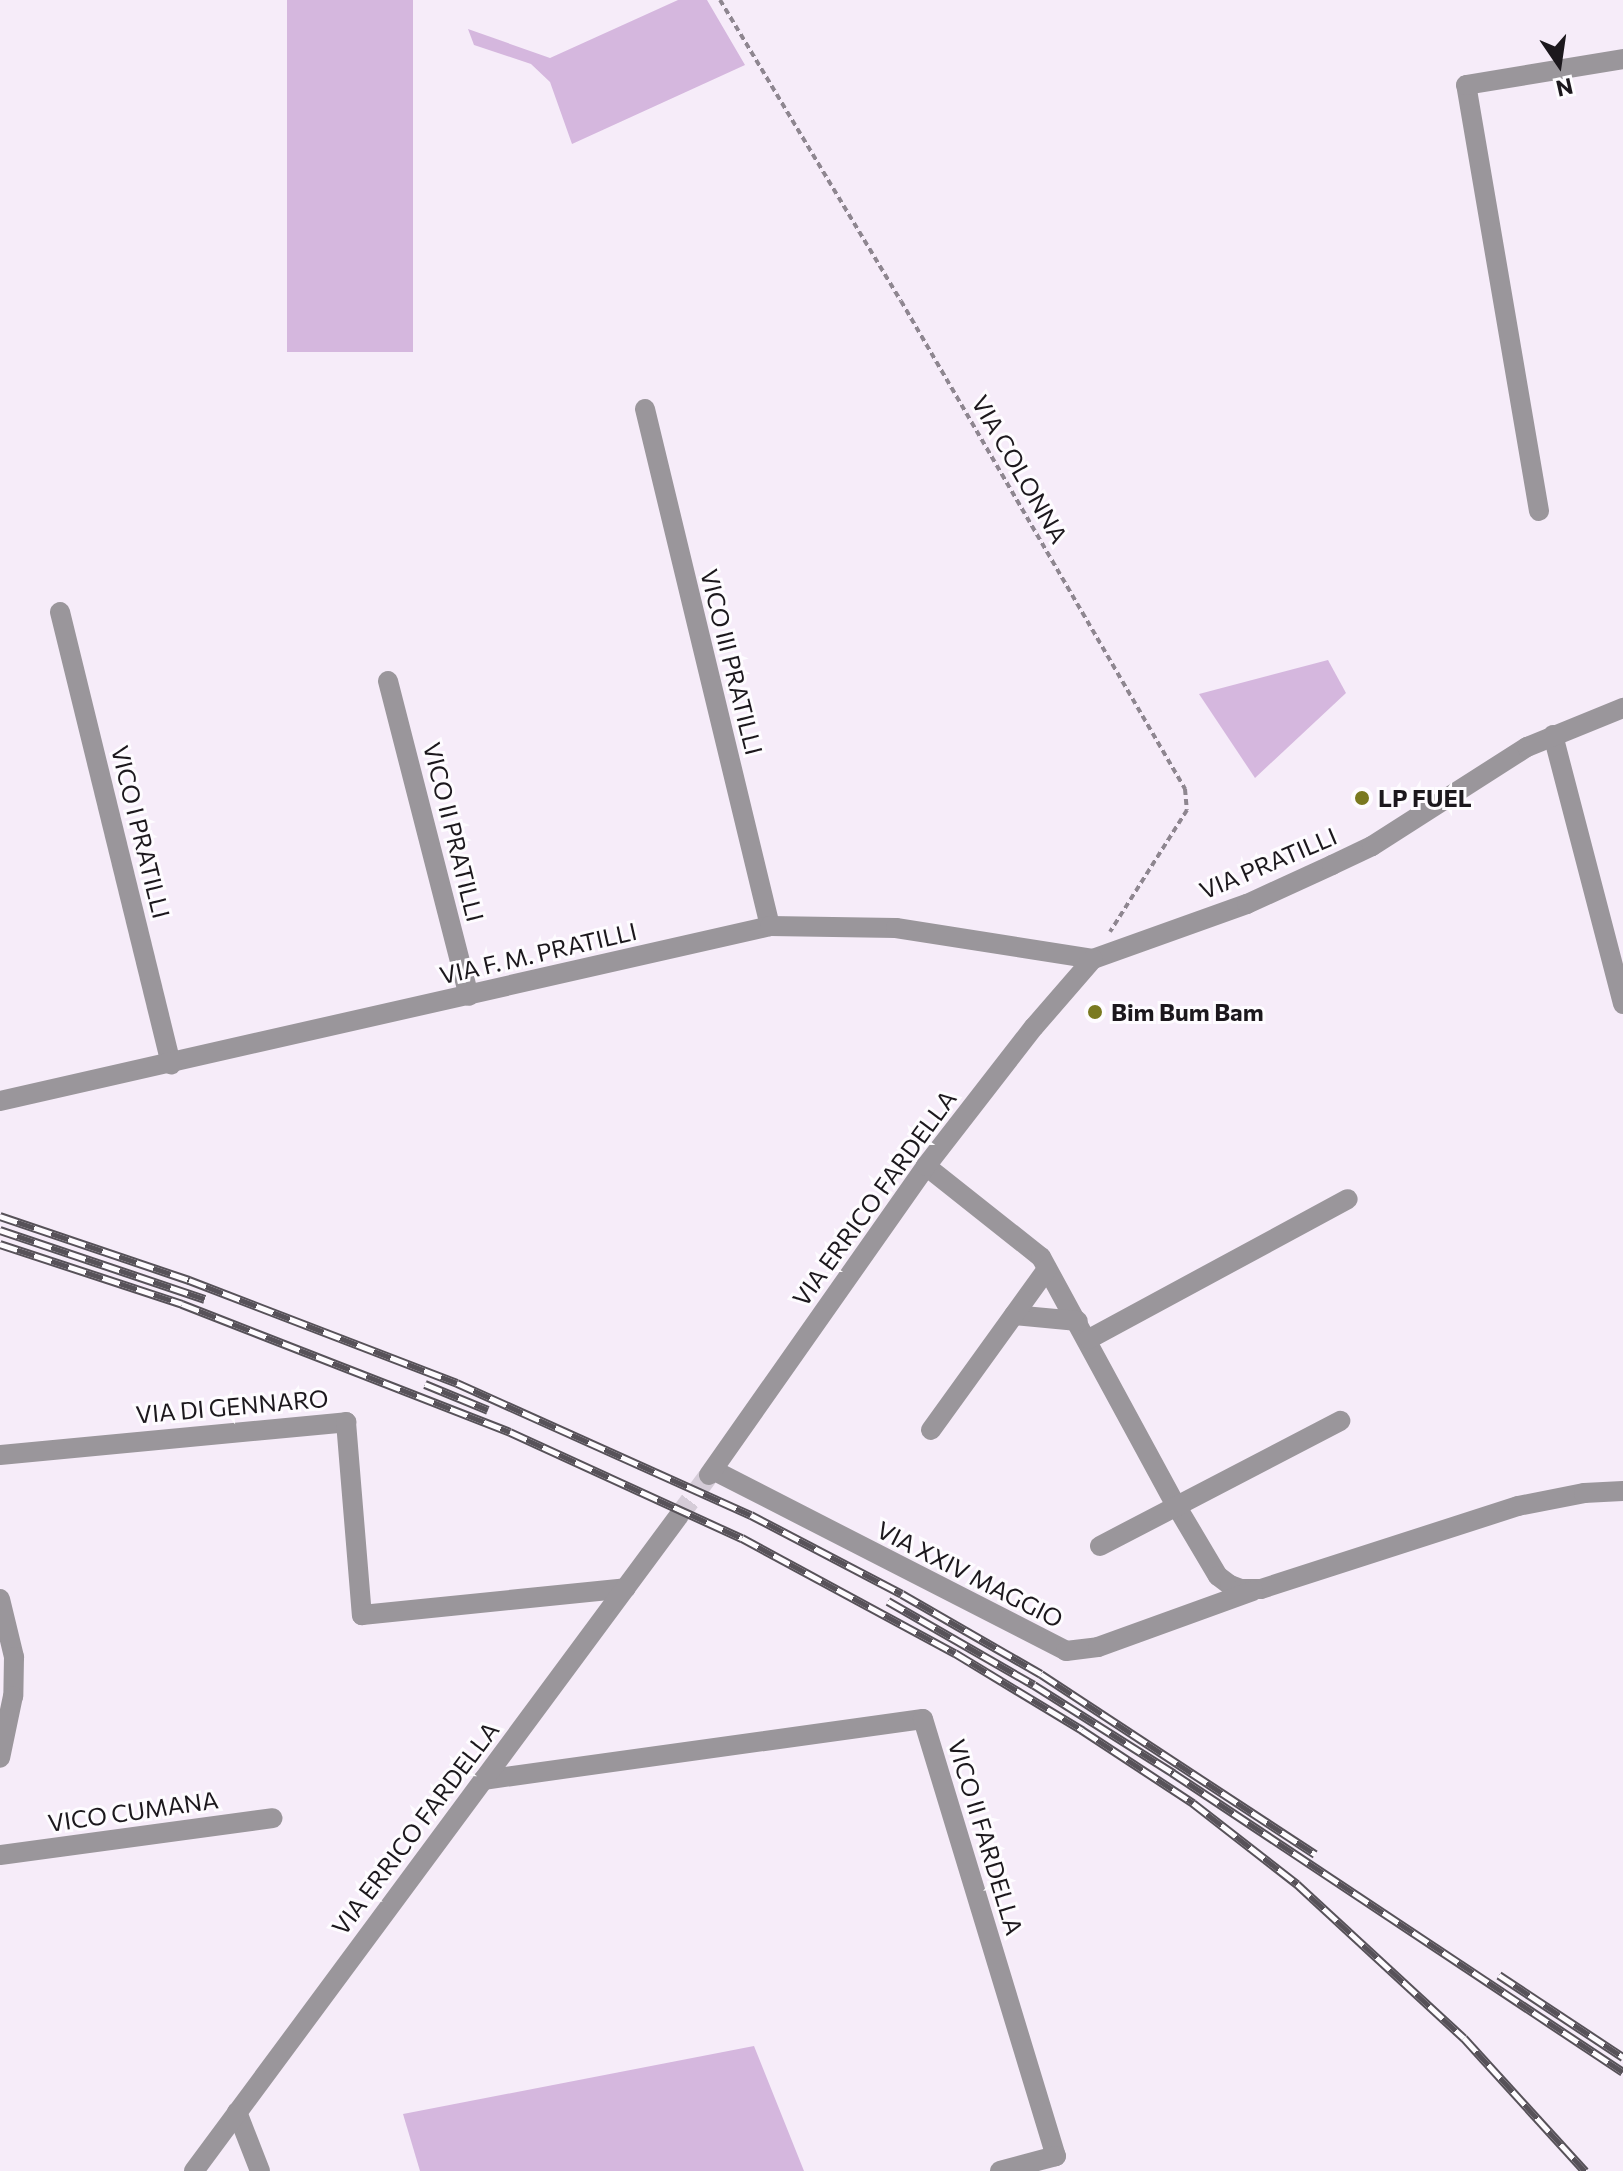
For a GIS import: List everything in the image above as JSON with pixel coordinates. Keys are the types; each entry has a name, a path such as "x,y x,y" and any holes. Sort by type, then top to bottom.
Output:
{"street":[{"path":"1539,511 1466,85 1623,59"},
{"name":"VICO III PRATILLI","path":"645,409 770,926"},
{"name":"VICO I PRATILLI","path":"60,612 171,1065"},
{"name":"VICO II PRATILLI","path":"388,681 469,996"},
{"name":"VIA PRATILLI","path":"1093,959 1247,904 1372,846 1527,747 1623,708"},
{"path":"1553,735 1623,1004"},
{"name":"VIA F. M. PRATILLI","path":"0,1101 171,1065 770,926 896,928 1093,959"},
{"name":"VIA ERRICO FARDELLA","path":"711,1473 926,1166 1034,1027 1093,959"},
{"path":"926,1166 1041,1257 1218,1576 1241,1589 1261,1589"},
{"path":"1089,1339 1348,1199"},
{"path":"931,1430 1047,1269"},
{"path":"1014,1315 1078,1321"},
{"path":"1100,1546 1340,1421"},
{"name":"VIA DI GENNARO","path":"0,1455 346,1422 362,1615 626,1588"},
{"name":"VIA XXIV MAGGIO","path":"711,1473 1066,1651 1098,1647 1261,1589 1518,1506 1584,1493 1623,1491"},
{"name":"VIA ERRICO FARDELLA","path":"194,2171 678,1517"},
{"path":"0,1599 14,1657 13,1696 0,1758"},
{"name":"VICO II FARDELLA","path":"483,1780 923,1719 1056,2156 1000,2171"},
{"name":"VICO CUMANA","path":"0,1855 272,1818"},
{"path":"237,2112 260,2171"}],"path":[{"name":"VIA COLONNA","path":"720,0 901,301 1185,789 1187,810 1093,959"}],"shaded area":[{"path":"287,0 413,0 413,352 287,352"},
{"path":"678,0 707,0 745,65 572,144 550,82 531,64 474,45 468,29 550,58"},
{"path":"1328,660 1346,693 1255,778 1199,694"},
{"path":"754,2046 804,2171 420,2171 403,2114"}],"tunnel":[{"path":"678,1517 709,1475"}],"railway":[{"path":"0,1216 189,1280 457,1383 751,1515 902,1594 1041,1674 1315,1854"},
{"path":"0,1230 205,1299"},
{"path":"0,1244 182,1304 510,1432 742,1538 955,1653 1082,1730 1193,1803 1297,1884 1464,2038 1585,2171"},
{"path":"425,1384 488,1410"},
{"path":"888,1601 1034,1685 1173,1773 1623,2072"},
{"path":"1499,1975 1623,2057"}],"place":[{"name":"LP FUEL","path":"1362,798"},
{"name":"Bim Bum Bam","path":"1095,1012"}]}
